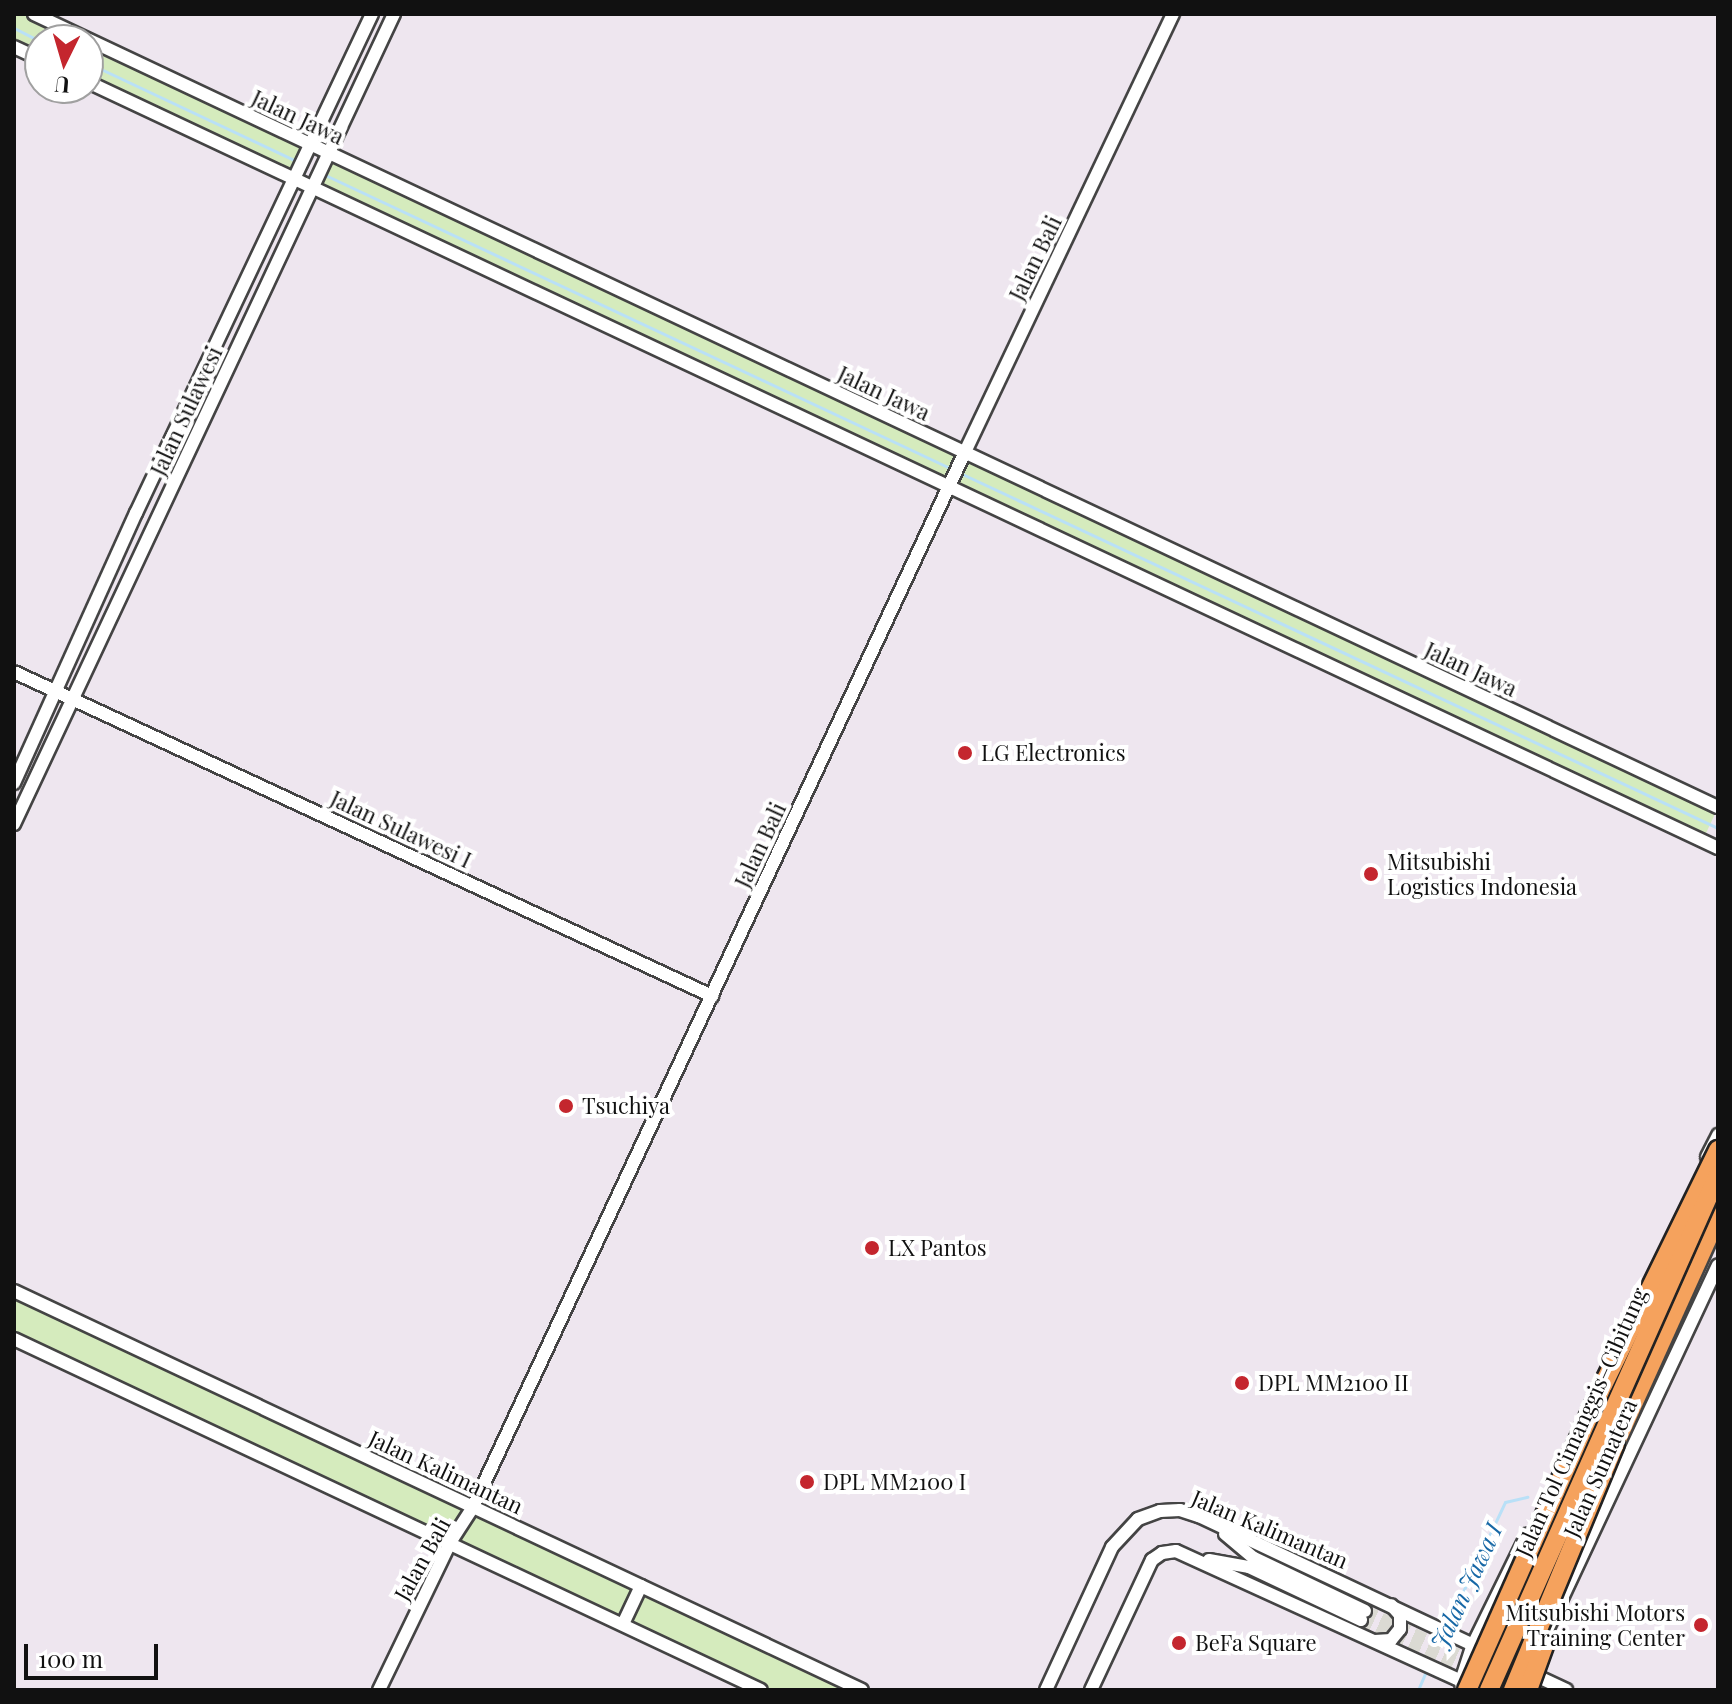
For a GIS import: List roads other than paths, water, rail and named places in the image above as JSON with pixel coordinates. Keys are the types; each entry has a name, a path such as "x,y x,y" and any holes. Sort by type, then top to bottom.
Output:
{"highway":[{"path":"1463,1687 1610,1371 1718,1150"},
{"name":"Jalan Tol Cimanggis–Cibitung","path":"1489,1690 1718,1175"},
{"name":"Jalan Tol Cimanggis–Cibitung","path":"1615,1444 1718,1216"},
{"path":"1529,1684 1615,1444"},
{"path":"1516,1690 1615,1444"}],"street":[{"name":"Jalan Jawa","path":"34,14 327,157 1718,807"},
{"name":"Jalan Sulawesi","path":"14,783 136,513 372,14"},
{"name":"Jalan Sulawesi","path":"14,824 394,14"},
{"name":"Jalan Bali","path":"379,1690 451,1541 473,1507 963,456 1173,14"},
{"path":"104,89 951,484 1718,848"},
{"name":"Jalan Sulawesi I","path":"14,672 712,996"},
{"name":"Jalan Sumatera","path":"1463,1687 1473,1645 1718,1135"},
{"name":"Jalan Sumatera","path":"1516,1690 1529,1684 1718,1265"},
{"name":"Jalan Kalimantan","path":"14,1291 862,1690"},
{"path":"14,1339 451,1541 761,1690"},
{"name":"Jalan Kalimantan","path":"1046,1690 1112,1547 1138,1519 1160,1511 1180,1510 1210,1522 1473,1645"},
{"path":"1193,1557 1249,1567 1363,1616 1254,1558 1210,1522"},
{"path":"1091,1690 1152,1560 1162,1553 1176,1551 1439,1672 1463,1687"},
{"path":"623,1624 641,1586"},
{"path":"1369,1640 1385,1641 1398,1633 1400,1615 1388,1603"},
{"path":"1529,1684 1566,1690"}],"waterway":[{"path":"14,28 24,33"},
{"path":"104,71 298,162"},
{"path":"323,174 954,470"},
{"path":"960,473 1718,828"},
{"path":"1713,1211 1718,1200"},
{"name":"Jalan Jawa I","path":"1445,1630 1505,1502 1527,1497"},
{"name":"Jalan Jawa I","path":"1430,1662 1442,1637"},
{"name":"Jalan Jawa I","path":"1418,1690 1427,1669"}],"tunnel":[{"path":"1365,1611 1521,1684"},
{"path":"1361,1620 1509,1690"}],"place":[{"name":"LG Electronics","path":"965,753"},
{"name":"Mitsubishi Logistics Indonesia","path":"1371,874"},
{"name":"Tsuchiya","path":"566,1106"},
{"name":"LX Pantos","path":"872,1248"},
{"name":"DPL MM2100 II","path":"1242,1383"},
{"name":"DPL MM2100 I","path":"807,1482"},
{"name":"Mitsubishi Motors Training Center","path":"1701,1625"},
{"name":"BeFa Square","path":"1179,1643"}]}
